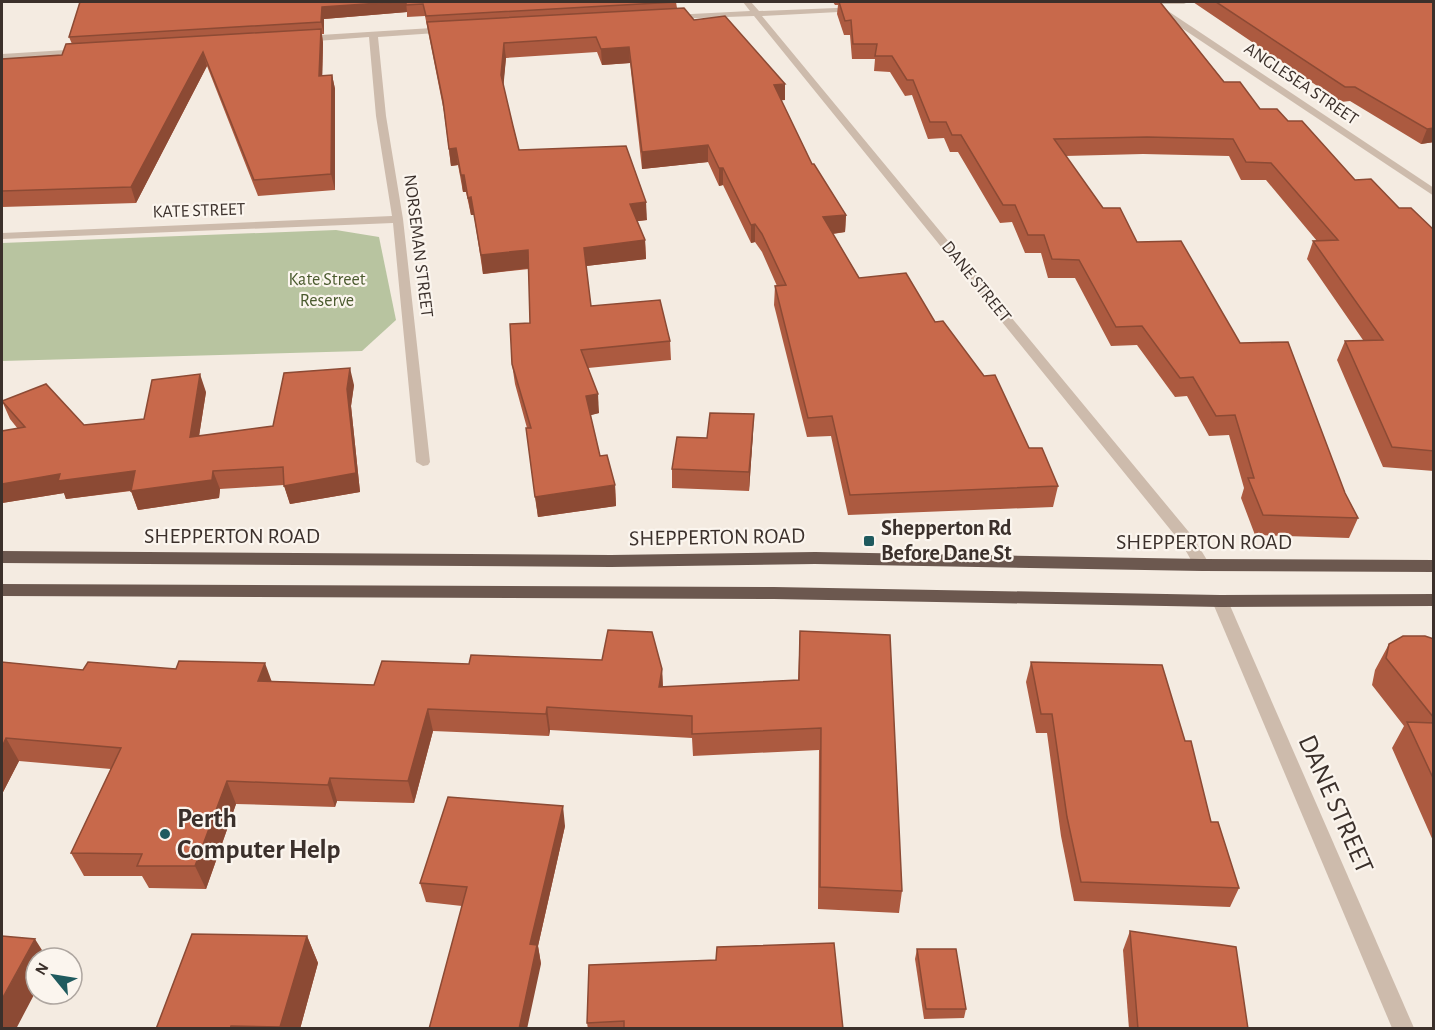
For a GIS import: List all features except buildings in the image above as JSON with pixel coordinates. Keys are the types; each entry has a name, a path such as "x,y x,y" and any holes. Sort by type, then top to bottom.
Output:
{"highway":[{"name":"SHEPPERTON ROAD","path":"2,557 611,561 815,558 1202,565 1434,566"},
{"path":"2,590 774,593 1220,601 1434,600"}],"street":[{"name":"ANGLESEA STREET","path":"1149,2 1434,193"},
{"path":"1130,3 1184,2"},
{"path":"662,18 751,7 874,8"},
{"name":"DANE STREET","path":"751,7 1164,510 1188,541 1202,565"},
{"path":"292,39 454,30"},
{"name":"NORSEMAN STREET","path":"373,34 381,116 398,219 423,462"},
{"path":"2,57 94,51"},
{"path":"1420,183 1434,182"},
{"name":"KATE STREET","path":"2,236 398,219"},
{"name":"DANE STREET","path":"1220,601 1403,1029"}],"green space":[{"name":"Kate Street Reserve","path":"336,230 379,237 396,320 362,351 2,361 2,243"}],"place":[{"name":"Shepperton Rd Before Dane St","path":"869,541"},
{"name":"Perth Computer Help","path":"165,834"}]}
